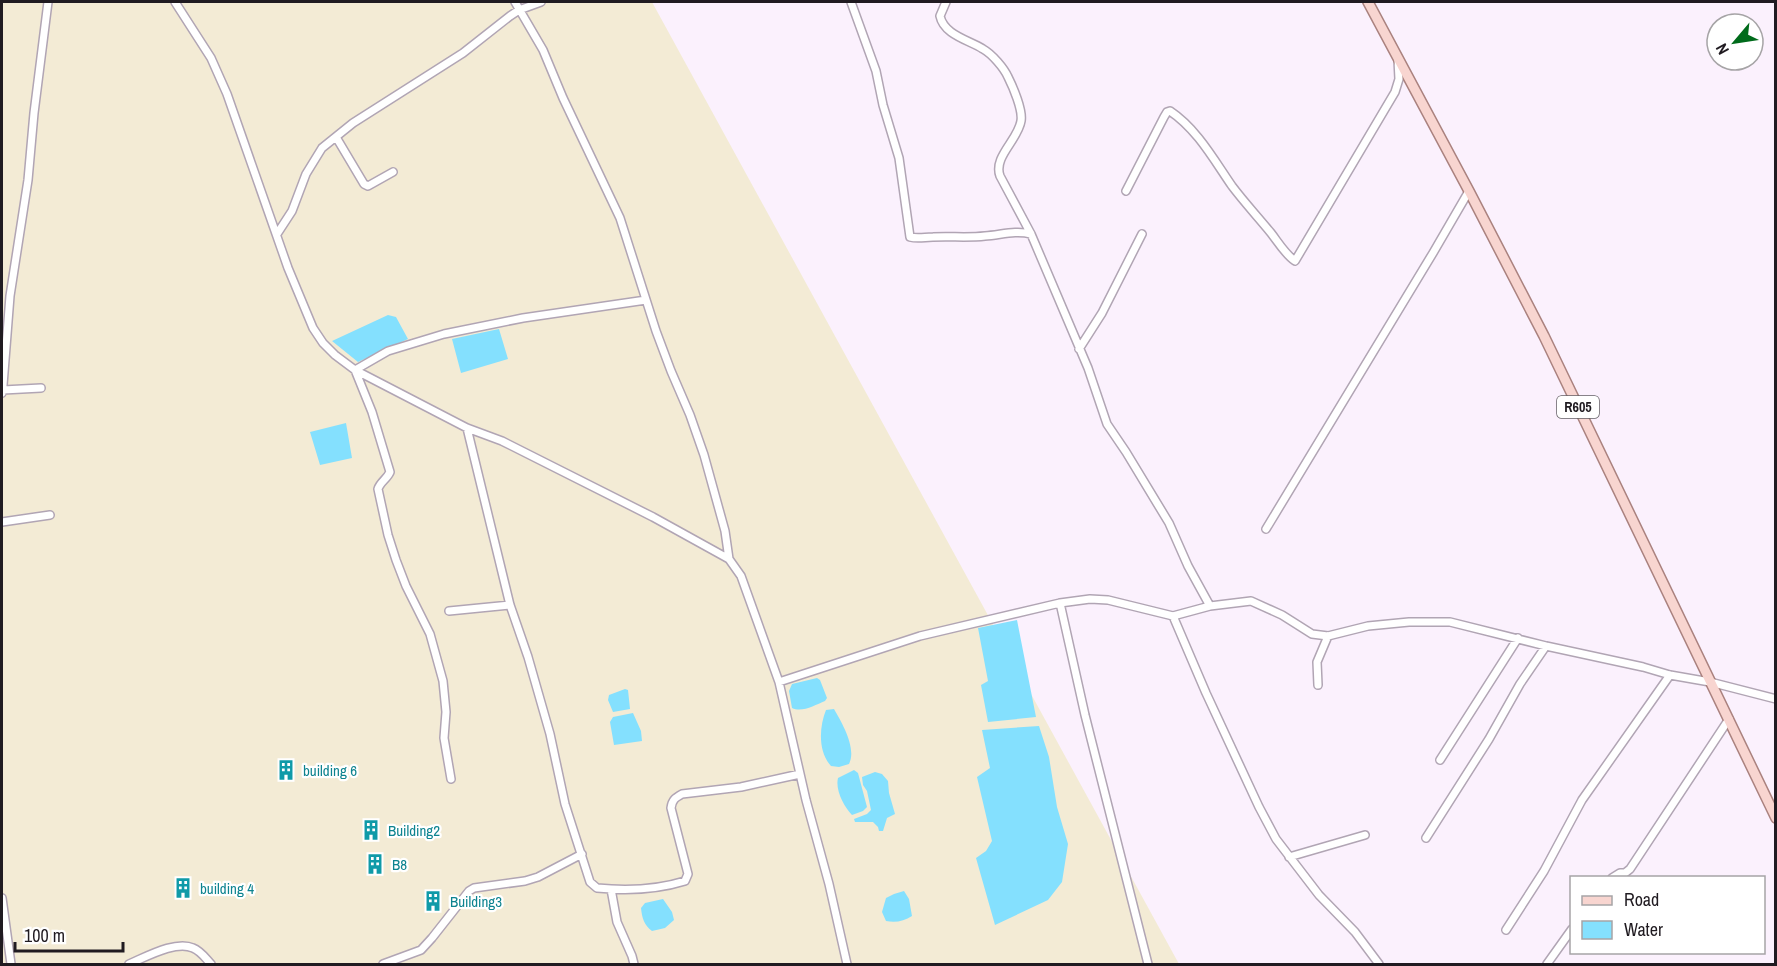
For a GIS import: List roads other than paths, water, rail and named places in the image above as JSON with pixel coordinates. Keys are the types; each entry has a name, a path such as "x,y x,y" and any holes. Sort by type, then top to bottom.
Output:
{"main road":[{"name":"R605","path":"1368,2 1544,336 1776,818"}],"street":[{"path":"41,388 2,392 11,291 28,180 48,2"},
{"path":"175,2 211,58 237,119 288,268 313,328 334,355 355,370 467,428 502,441 653,517 729,559 741,576 779,682 847,964"},
{"path":"515,2 543,50 563,98 620,218 670,371 690,415 704,455 725,531 729,559"},
{"path":"277,234 292,211 301,185 322,148 353,123 463,53 519,10 541,2"},
{"path":"851,2 876,71 883,105 899,158 910,237 985,236 1006,232 1031,234"},
{"path":"946,2 940,16 943,26 985,50 1007,74 1019,105 1021,121 997,170 1031,234 1091,376 1107,424 1169,524 1210,606"},
{"path":"1126,191 1164,117 1170,111 1202,142 1233,187 1295,261 1395,93 1399,79 1398,58"},
{"path":"336,137 364,184 368,186 393,172"},
{"path":"1266,529 1469,191"},
{"path":"1079,349 1102,313 1142,234"},
{"path":"2,292 11,291"},
{"path":"355,370 388,351 444,334 523,318 646,300"},
{"path":"355,370 372,412 390,472 387,478 380,483 378,489 388,535 406,586 430,634 443,681 446,712 444,738 451,778"},
{"path":"467,428 510,605 528,657 550,734 565,804 590,882 597,888 610,890 645,889 685,881 688,874 671,808 672,800 682,794 741,787 800,774"},
{"path":"2,522 50,515"},
{"path":"779,682 920,636 1060,603 1090,599 1108,600 1173,616 1210,606 1251,601 1282,615 1312,634 1328,636 1368,626 1409,622 1450,622 1776,699"},
{"path":"1060,603 1085,715 1148,964"},
{"path":"449,611 510,605"},
{"path":"1173,616 1258,807 1276,839 1319,895 1355,932 1379,964"},
{"path":"1318,685 1317,662 1328,636"},
{"path":"1440,760 1518,638"},
{"path":"1426,838 1489,739 1520,684 1546,646"},
{"path":"1506,930 1544,871 1582,800 1670,675"},
{"path":"1615,876 1630,869 1729,719"},
{"path":"1289,857 1365,835"},
{"path":"382,964 422,950 469,891 474,888 538,877 582,854"},
{"path":"610,890 617,922 634,964"},
{"path":"2,898 5,955 11,964"},
{"path":"1547,964 1570,932"},
{"path":"129,964 153,953 180,945 199,951 212,964"}],"water":[{"path":"388,315 396,317 408,339 358,362 332,341"},
{"path":"499,329 508,359 461,373 452,339"},
{"path":"346,423 352,458 320,465 310,432"},
{"path":"1017,620 1036,717 988,722 981,685 988,681 978,628"},
{"path":"817,678 827,698 825,701 804,709 792,708 789,691 792,684"},
{"path":"628,690 630,709 613,712 608,700 609,695"},
{"path":"834,709 848,736 851,751 849,764 839,767 831,766 827,760 821,739 826,710"},
{"path":"633,713 641,731 642,741 614,745 610,722 613,717"},
{"path":"1039,726 1049,757 1057,807 1068,844 1062,882 1048,900 995,925 976,858 986,851 992,841 977,777 990,768 982,730"},
{"path":"854,770 858,773 867,807 852,815 841,798 837,783 838,778"},
{"path":"875,772 882,774 888,781 895,814 887,818 883,831 879,831 873,822 855,822 854,819 871,810 862,777"},
{"path":"904,891 909,899 912,916 900,921 886,921 882,912 886,898"},
{"path":"663,899 672,912 674,920 665,928 652,931 644,921 641,908 645,903"}],"place":[{"name":"building 6","path":"286,770"},
{"name":"Building2","path":"371,830"},
{"name":"B8","path":"375,864"},
{"name":"building 4","path":"183,888"},
{"name":"Building3","path":"433,901"}]}
